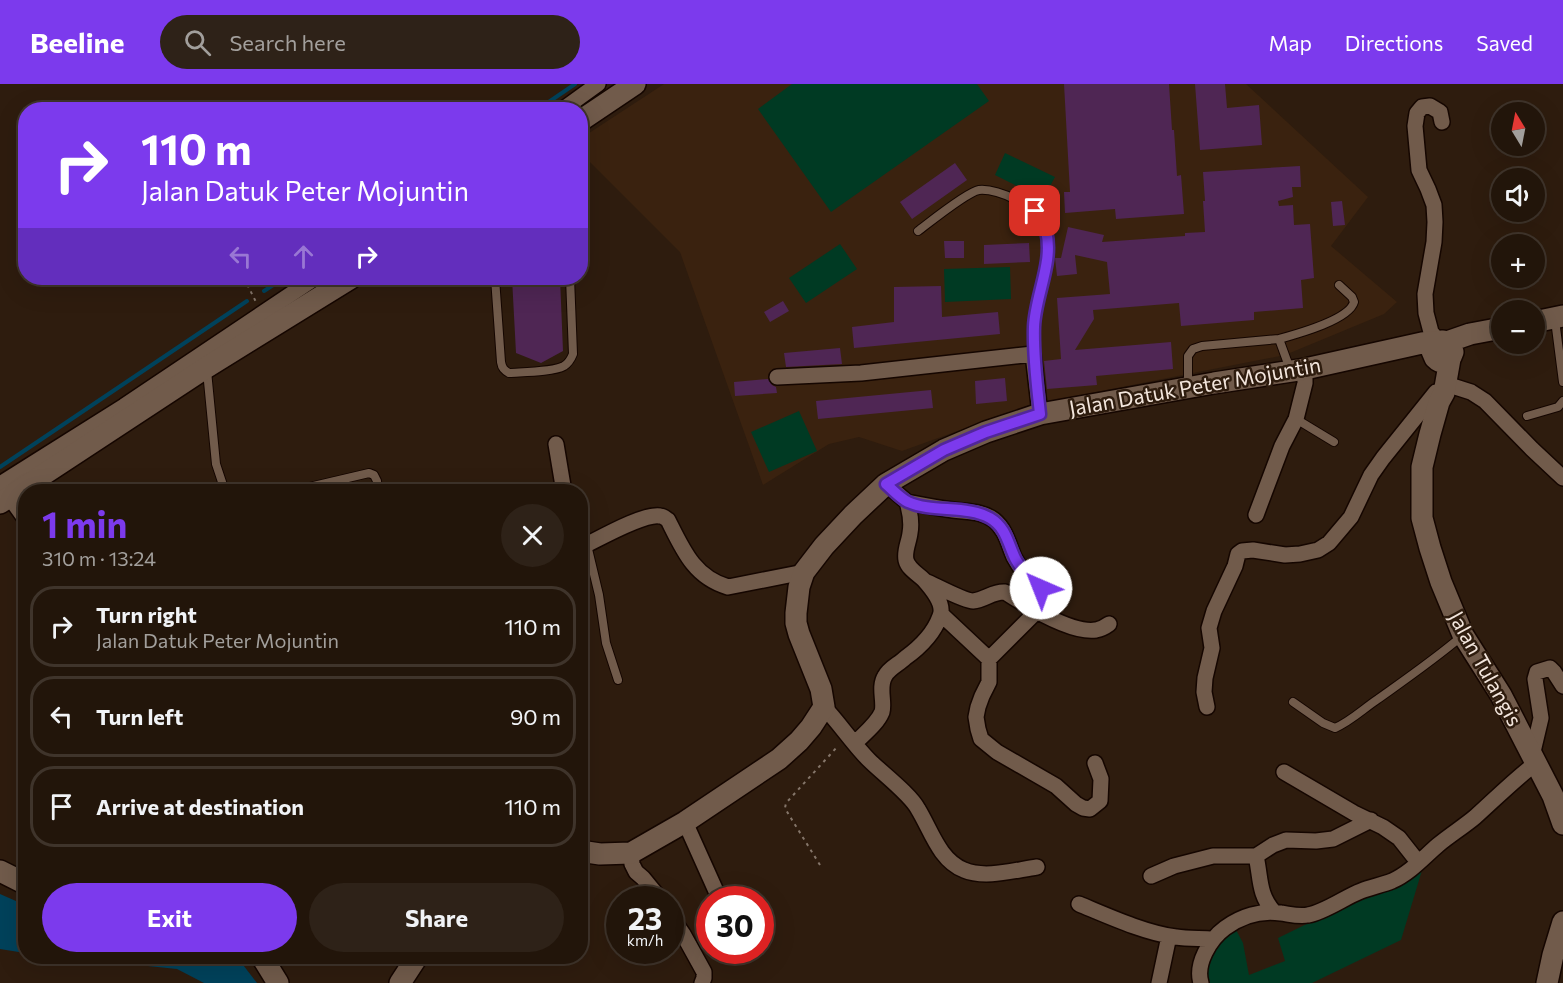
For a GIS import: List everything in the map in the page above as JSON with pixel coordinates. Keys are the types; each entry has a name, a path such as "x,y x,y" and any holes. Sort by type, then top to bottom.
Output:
{"street":[{"path":"573,102 598,84"},
{"path":"588,116 635,84"},
{"path":"1442,352 1431,332 1426,313 1425,294 1434,242 1434,205 1419,170 1415,126 1417,113 1422,107 1430,106 1440,112 1443,122"},
{"path":"18,511 3,494 124,406 304,285"},
{"path":"47,463 340,285"},
{"name":"Jalan Datuk Peter Mojuntin","path":"828,711 796,623 796,602 804,572 848,520 886,484 944,450 986,432 1040,414 1298,370 1422,343 1442,352 1470,334 1491,331"},
{"name":"Jalan Tulangis","path":"1442,352 1435,375 1440,393 1422,467 1422,518 1441,582 1463,635 1501,695 1553,796 1563,824"},
{"path":"777,377 861,373 1033,354 1040,414"},
{"path":"1256,515 1282,446 1296,419 1305,383 1298,370"},
{"path":"1207,707 1204,692 1205,678 1212,648 1209,628 1214,611 1235,567 1238,554 1242,551 1253,550 1286,555 1300,554 1318,550 1329,543 1351,517 1371,475 1383,458 1440,393 1471,392 1485,401 1563,478"},
{"path":"556,444 563,484"},
{"path":"886,484 907,502 977,512 995,521 1007,536 1023,571 1032,581 1046,590"},
{"path":"849,736 871,727 882,711 881,688 884,677 922,644 935,627 941,614 939,601 924,580 909,566 906,559 911,524 907,502"},
{"path":"588,541 647,517 658,515 668,520 680,547 688,558 720,585 728,587 804,572"},
{"path":"924,580 969,600 979,600 998,591 1005,592 1058,621 1080,628 1094,631 1109,624"},
{"path":"988,659 1038,611"},
{"path":"941,614 988,659 989,682 976,717 981,739 998,752 1056,786 1083,808 1090,809 1100,801 1101,779 1095,763"},
{"path":"1201,983 1199,976 1201,965 1213,939 1241,918 1258,913 1274,912 1308,915 1361,891 1392,881 1408,872 1443,841 1473,819 1534,760 1541,718 1535,679 1538,672 1550,668 1563,686"},
{"path":"633,863 689,830 779,759 828,711 868,759 917,806 931,836 952,864 976,873 1037,867"},
{"path":"1284,772 1383,827 1399,838 1418,862"},
{"path":"1151,876 1174,866 1213,856 1256,856 1279,842 1333,839 1371,820"},
{"path":"689,830 714,886"},
{"path":"588,852 633,863 649,886"},
{"path":"1256,856 1261,892 1266,903 1274,912"},
{"path":"0,871 18,880"},
{"path":"1079,904 1104,915 1169,936 1213,939"},
{"path":"1547,983 1563,922"},
{"path":"684,936 704,972 702,983"},
{"path":"1159,983 1169,936"},
{"path":"266,964 278,983"},
{"path":"400,983 412,964"}],"lane":[{"path":"918,231 966,196 978,190 1009,196 1035,211 1042,221 1048,243 1034,323 1033,354"},
{"path":"496,285 501,362 505,371 509,373 556,369 567,364 571,359 573,354 570,285"},
{"path":"1188,388 1188,356 1193,349 1202,346 1279,339 1319,328 1351,309 1354,302 1352,297 1338,285"},
{"path":"1551,319 1563,382"},
{"path":"1279,339 1298,370"},
{"path":"207,367 216,464 223,484"},
{"path":"1527,416 1558,407 1563,401"},
{"path":"1296,419 1334,442"},
{"path":"337,484 369,473 374,475 377,484"},
{"path":"588,560 600,602 606,643 618,680"},
{"path":"1293,702 1335,729 1347,723 1463,635"}],"path":[{"path":"248,285 262,313"},
{"path":"820,866 785,808 786,803 849,736"}],"shaded area":[{"path":"664,84 1246,84 1368,197 1331,246 1397,302 1384,314 1285,355 1030,405 902,451 859,437 829,444 763,485 680,252 588,160 588,134"}],"green space":[{"path":"792,84 977,84 989,101 831,212 758,109"},
{"path":"1005,153 1055,177 1043,199 995,175"},
{"path":"840,244 857,269 806,303 789,278"},
{"path":"1010,267 1011,299 945,302 944,269"},
{"path":"799,411 817,451 769,472 751,432"},
{"path":"1423,867 1401,940 1312,983 1203,983 1208,957 1234,926 1243,943 1249,975 1285,961 1278,938"}],"water":[{"path":"0,894 18,902 18,952 0,949"},
{"path":"128,964 242,964 257,983 204,983 177,969"}],"building":[{"path":"1064,84 1169,84 1177,176 1181,175 1184,214 1116,219 1115,209 1065,213 1064,192 1070,192"},
{"path":"1195,84 1225,84 1227,108 1259,105 1262,145 1200,150"},
{"path":"955,163 967,180 912,219 900,202"},
{"path":"1300,166 1301,187 1292,187 1293,197 1278,201 1279,206 1293,205 1294,225 1310,224 1314,278 1301,280 1303,308 1254,312 1254,320 1181,326 1179,303 1093,310 1094,319 1075,350 1171,342 1173,369 1096,376 1097,385 1047,389 1044,361 1061,359 1057,298 1110,294 1107,262 1075,255 1077,274 1057,276 1055,258 1061,258 1068,227 1104,235 1102,242 1185,236 1185,233 1205,232 1203,172"},
{"path":"1342,201 1345,225 1333,226 1331,202"},
{"path":"944,241 964,241 964,258 945,258"},
{"path":"1029,243 1030,262 984,264 984,245"},
{"path":"512,285 560,285 563,351 541,363 516,353"},
{"path":"941,286 942,317 998,312 1000,334 854,348 852,327 894,322 894,287"},
{"path":"783,301 789,311 770,322 764,312"},
{"path":"840,348 842,364 786,367 784,353"},
{"path":"1005,378 1007,401 976,404 975,381"},
{"path":"768,379 776,387 777,393 735,396 734,382"},
{"path":"931,390 933,408 818,419 816,401"}],"waterway":[{"path":"549,102 575,84"},
{"path":"264,291 273,285"},
{"path":"0,467 247,301"}],"route":[{"path":"1035,211 1042,221 1048,243 1034,323 1033,354 1040,414 986,432 944,450 886,484 907,502 977,512 995,521 1007,536 1023,571 1041,588"}]}
